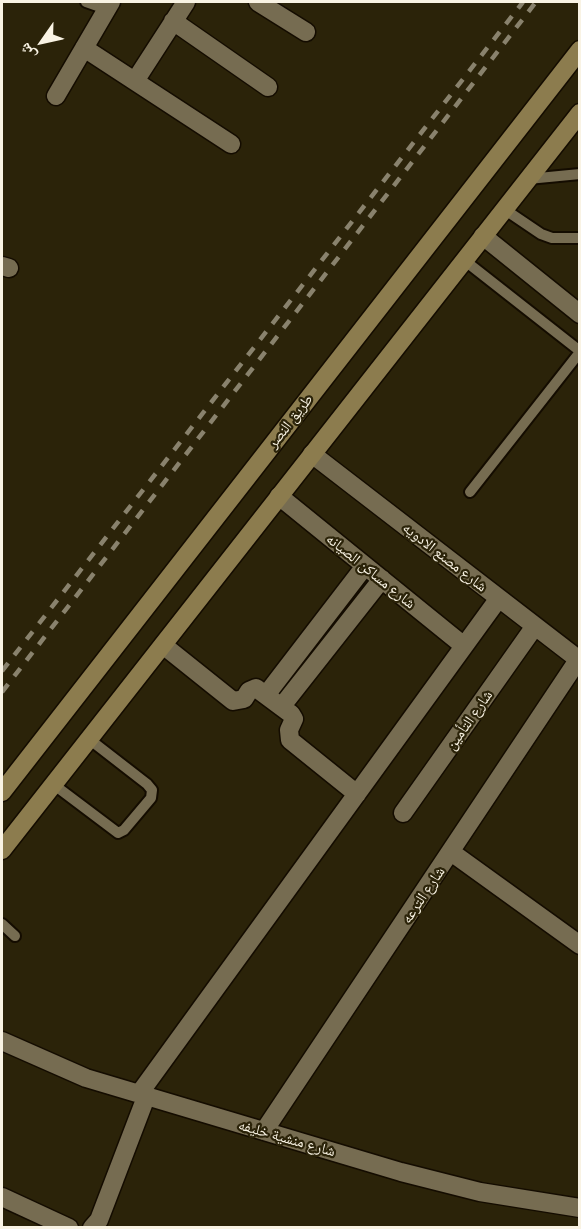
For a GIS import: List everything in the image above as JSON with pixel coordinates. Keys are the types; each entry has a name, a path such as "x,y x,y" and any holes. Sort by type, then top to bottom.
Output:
{"main road":[{"name":"طريق النصر","path":"2,792 579,50"},
{"path":"2,850 579,113"}],"street":[{"path":"135,81 186,2"},
{"path":"258,2 306,32"},
{"path":"56,96 108,5"},
{"path":"173,21 267,87"},
{"path":"84,48 231,144"},
{"path":"483,236 579,314"},
{"name":"شارع مصنع الادويه","path":"312,454 579,658"},
{"name":"شارع مساكن الصيانه","path":"279,496 464,646"},
{"path":"266,694 365,566"},
{"path":"282,706 382,579"},
{"path":"92,1227 99,1220 143,1096 499,598"},
{"name":"شارع التأمين","path":"403,813 535,626"},
{"path":"162,645 233,701 244,699 253,688 282,706 294,719 289,730 290,740 357,794"},
{"name":"شارع الترعه","path":"264,1131 579,658"},
{"path":"451,852 579,945"},
{"name":"شارع منشية خليفه","path":"2,1041 86,1078 143,1096 480,1192 579,1208"},
{"path":"2,1197 69,1227"}],"lane":[{"path":"86,2 108,5"},
{"path":"528,179 579,174"},
{"path":"504,209 541,234 552,238 579,238"},
{"path":"464,260 579,351 470,492"},
{"path":"53,784 118,833 124,830 151,798 152,790 147,784 89,739"},
{"path":"2,924 15,936"}],"railway":[{"path":"2,671 523,2"},
{"path":"2,692 536,2"}]}
